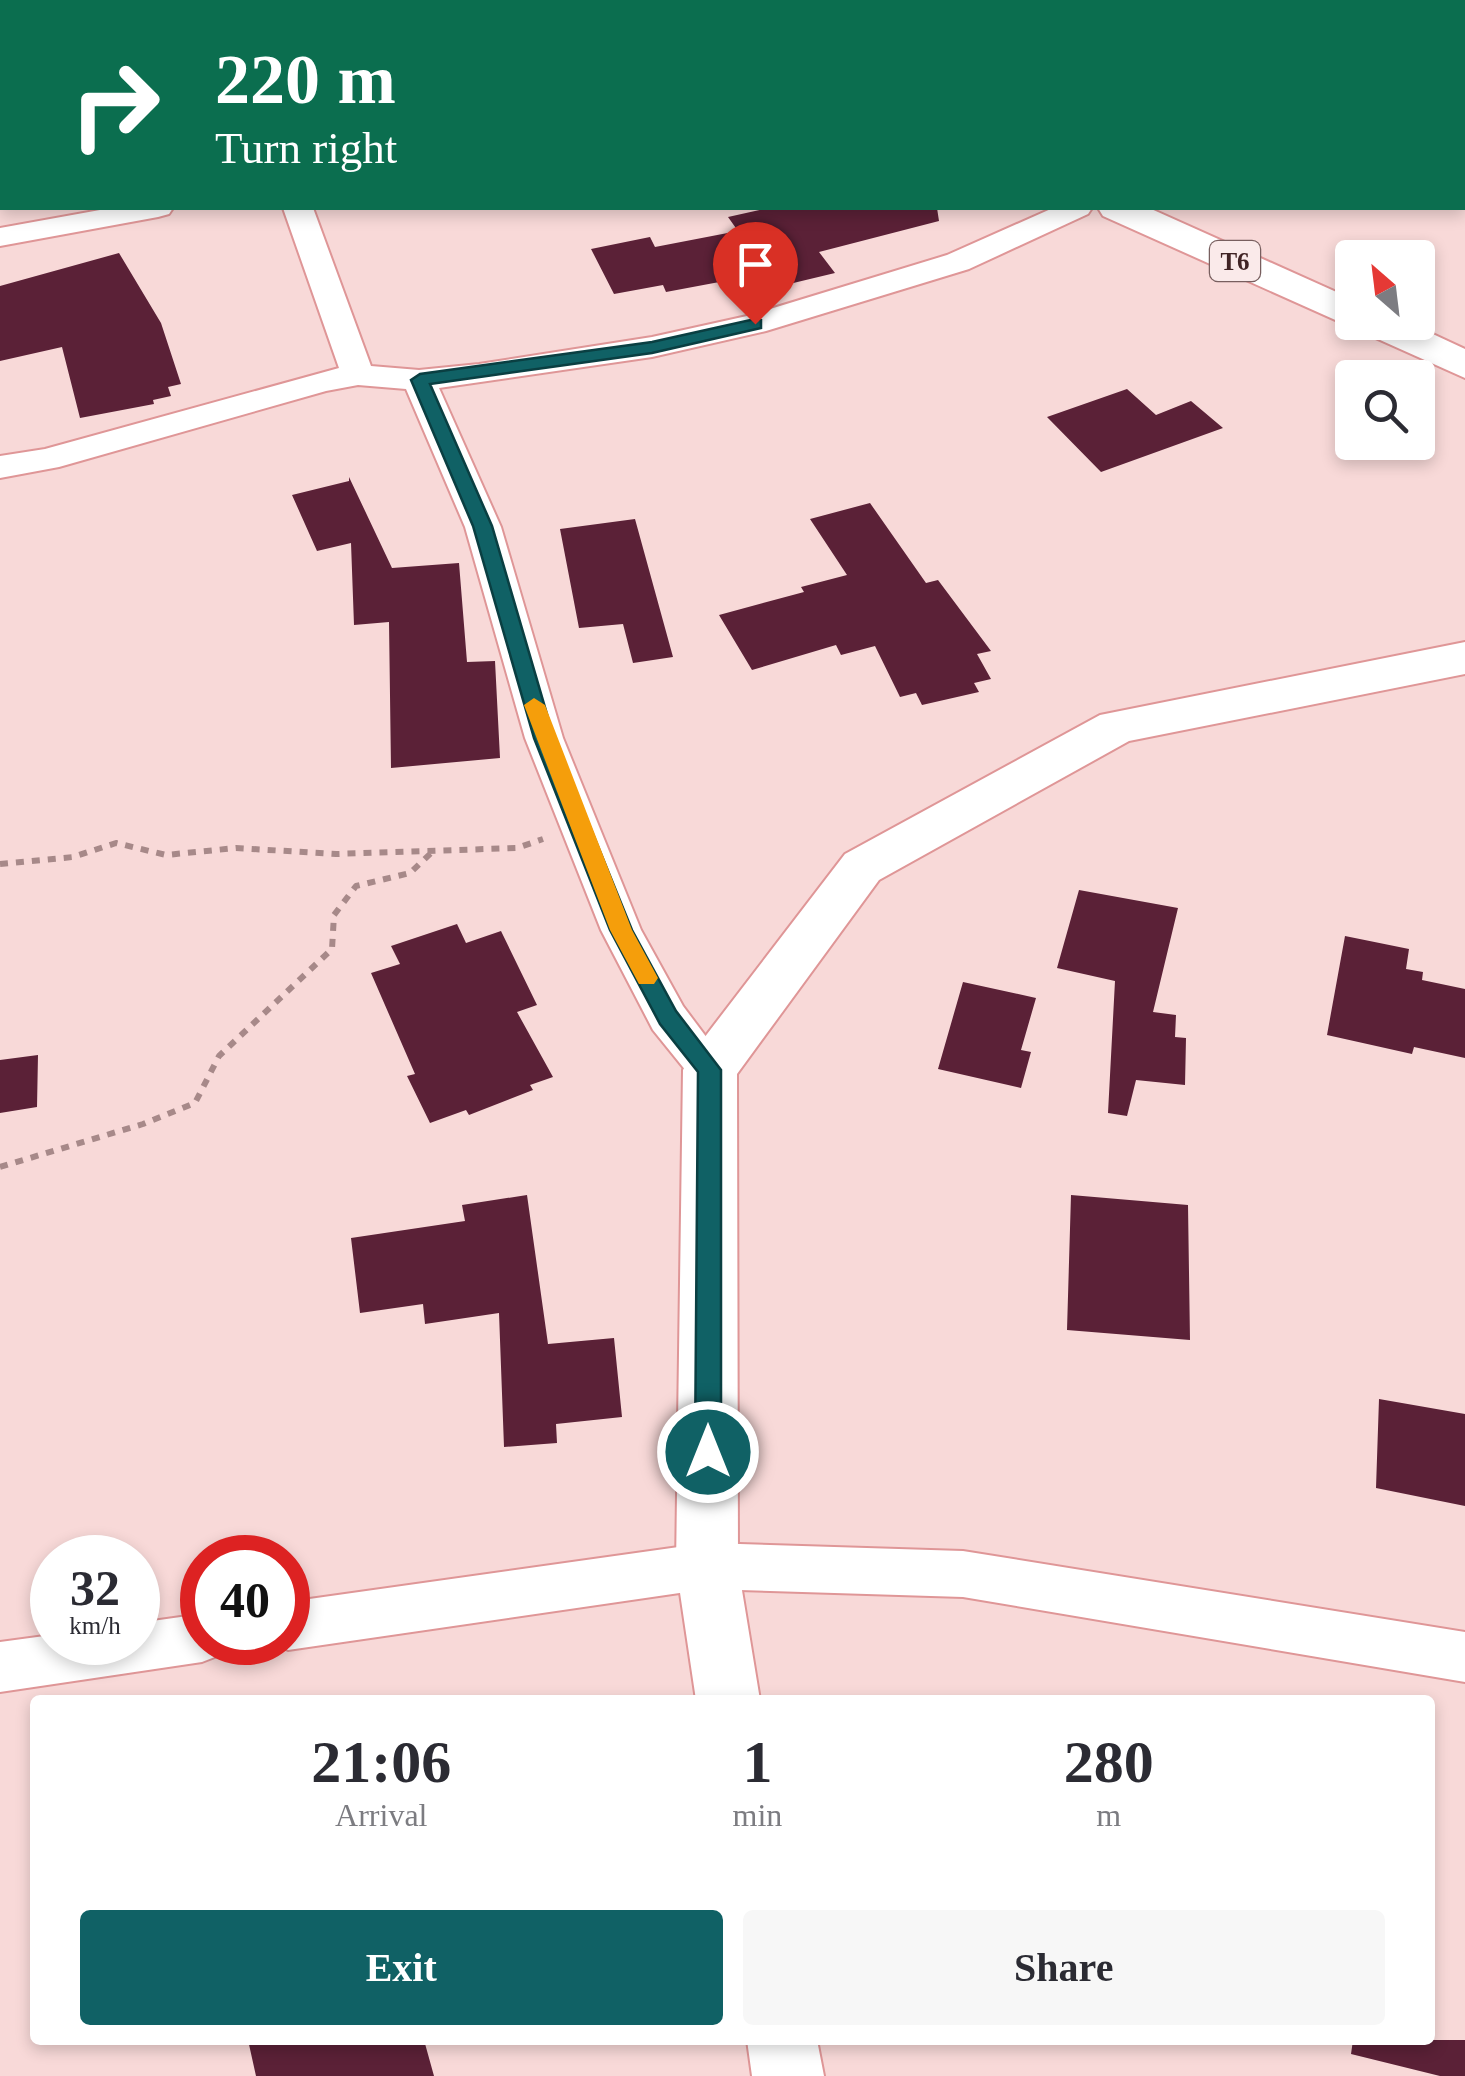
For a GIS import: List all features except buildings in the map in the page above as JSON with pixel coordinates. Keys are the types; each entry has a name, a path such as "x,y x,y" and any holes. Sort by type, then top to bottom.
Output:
{"highway":[{"name":"T6","path":"1122,210 1335,306"},
{"path":"1411,340 1465,365"}],"street":[{"path":"0,238 147,210"},
{"path":"299,210 358,375"},
{"path":"0,467 48,459 230,404 358,375 420,380 652,348 755,324 958,262 1055,211"},
{"path":"420,380 483,526 544,738 621,930 658,1000 710,1070"},
{"path":"727,1695 707,1566 710,1070 862,867 1117,726 1465,658"},
{"path":"310,1623 707,1566 964,1574 1465,1657"},
{"path":"0,1667 180,1641"},
{"path":"783,2045 788,2076"}],"path":[{"path":"0,864 73,857 116,843 166,855 236,848 336,854 517,848 579,825"},
{"path":"0,1167 143,1124 194,1103 219,1056 332,949 334,915 356,886 410,873 432,852"}],"slow traffic":[{"path":"534,705 621,930 647,978"}],"route":[{"path":"708,1452 710,1070 668,1018 621,930 544,738 483,526 420,380 652,348 755,324"}]}
